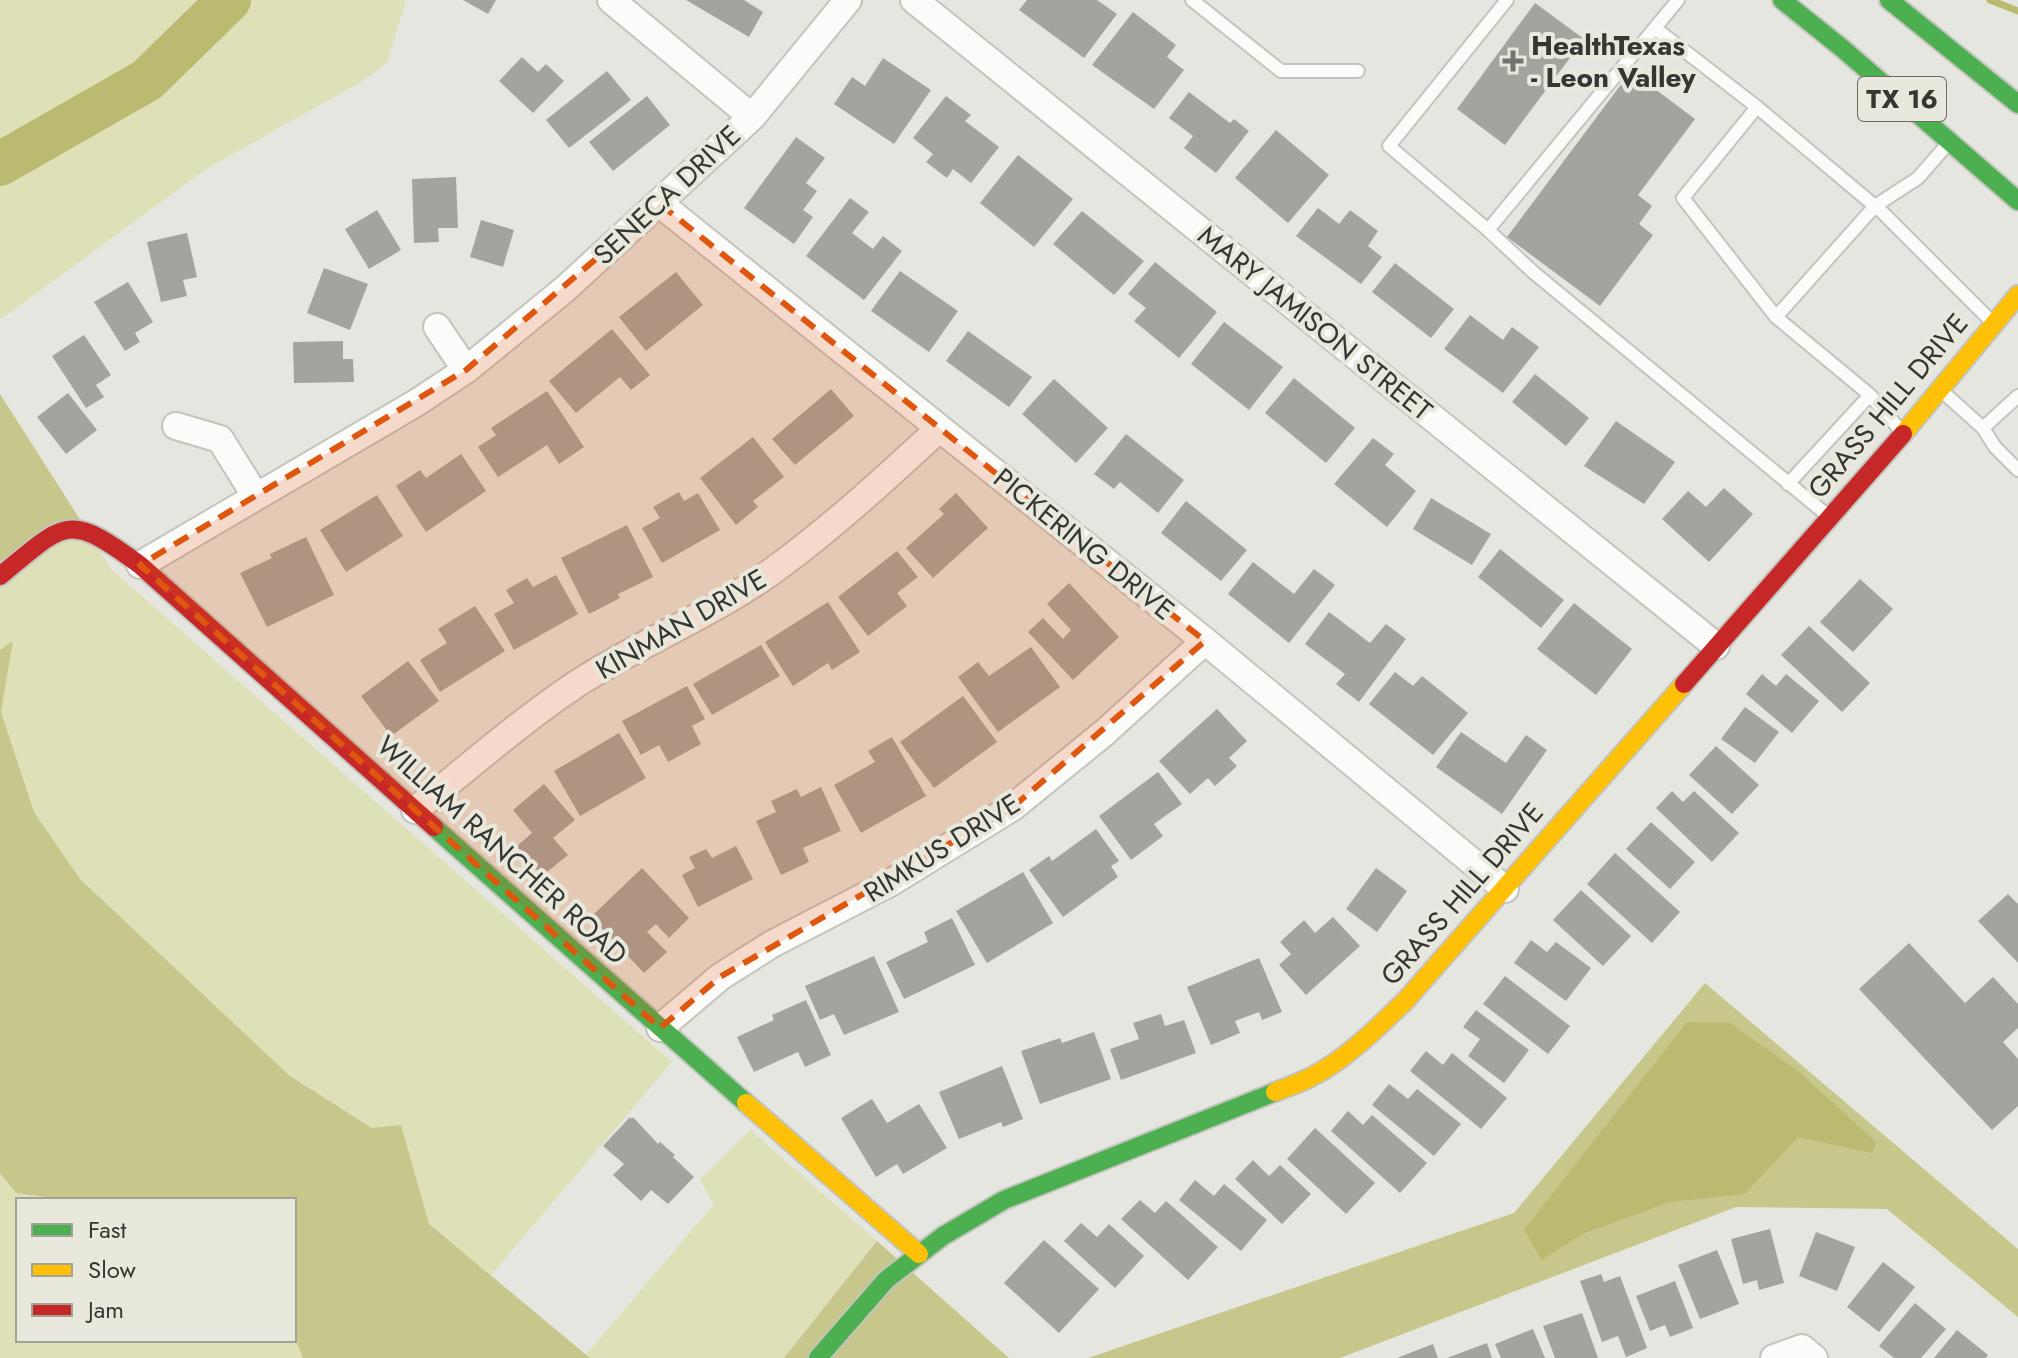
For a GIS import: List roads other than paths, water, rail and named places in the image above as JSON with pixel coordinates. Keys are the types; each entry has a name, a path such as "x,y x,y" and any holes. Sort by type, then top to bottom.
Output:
{"street":[{"path":"610,0 752,117"},
{"name":"SENECA DRIVE","path":"140,565 416,403 466,370 565,289 752,117 848,0"},
{"name":"MARY JAMISON STREET","path":"914,0 1716,646"},
{"name":"TX 16","path":"1782,0 2018,201"},
{"name":"TX 16","path":"1889,0 2016,97"},
{"name":"PICKERING DRIVE","path":"660,204 1205,641 1505,889"},
{"name":"GRASS HILL DRIVE","path":"818,1358 886,1280 943,1236 1004,1200 1312,1077 1350,1052 1384,1023 1941,390 2018,295"},
{"path":"437,327 466,370"},
{"path":"176,426 220,439 255,495"},
{"name":"KINMAN DRIVE","path":"415,810 578,683 700,616 776,569 846,514 939,429"},
{"name":"WILLIAM RANCHER ROAD","path":"0,576 61,530 79,530 99,536 140,565 919,1254"},
{"name":"RIMKUS DRIVE","path":"660,1028 720,977 772,944 890,883 1013,807 1104,733 1205,641"},
{"path":"1774,1358 1808,1353"}],"lane":[{"path":"1192,0 1281,71 1358,71"},
{"path":"1507,0 1389,146 1533,272 1829,517"},
{"path":"1488,230 1678,0"},
{"path":"1655,28 1757,107 1875,206 1994,324"},
{"path":"1757,107 1683,198 1776,317 1870,395 1903,433"},
{"path":"1776,317 1875,206 1918,178 1950,141"},
{"path":"1941,390 1983,428 1995,447 2018,470"},
{"path":"1788,484 1870,395"},
{"path":"1983,428 2018,396"}],"waterway":[{"path":"0,164 147,80 229,0"},
{"path":"1990,0 2018,11"}],"place":[{"name":"HealthTexas - Leon Valley","path":"1513,61"}]}
